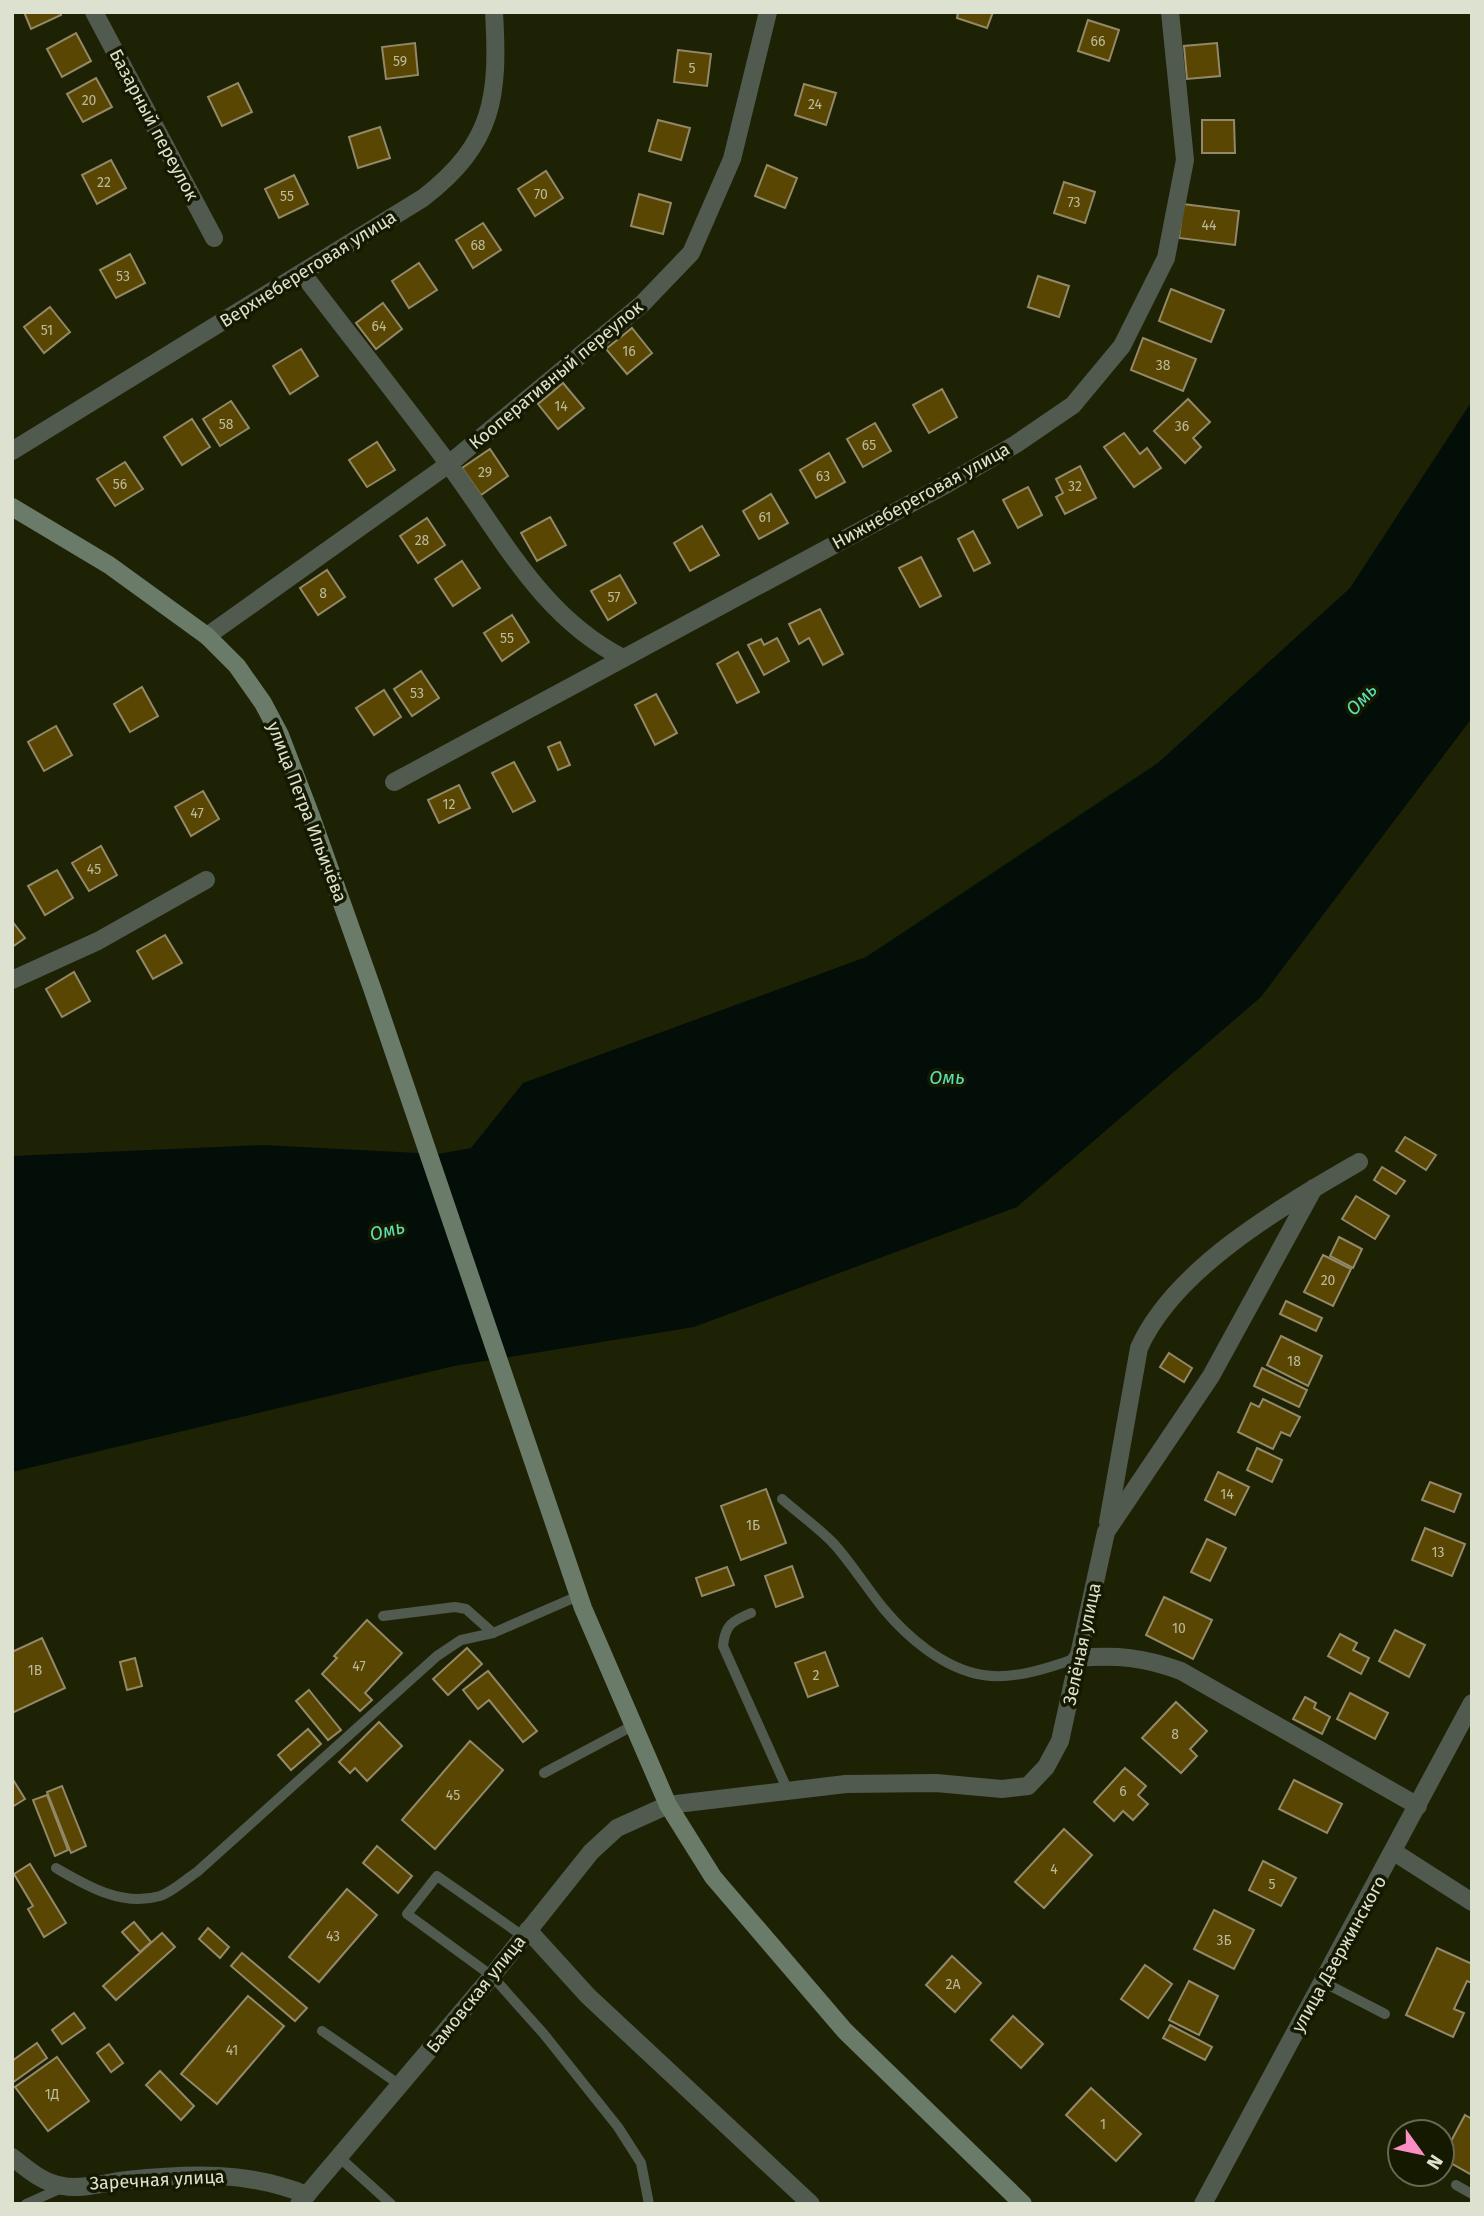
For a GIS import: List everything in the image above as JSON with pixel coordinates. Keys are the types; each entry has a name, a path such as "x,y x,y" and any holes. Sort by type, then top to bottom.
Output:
{"main road":[{"name":"улица Петра Ильичёва","path":"12,507 109,565 207,636 237,666 263,703 280,735 372,988 578,1596 668,1805 713,1877 845,2031 1023,2204"}],"street":[{"name":"Базарный переулок","path":"94,12 214,238"},
{"name":"Верхнебереговая улица","path":"12,451 423,198 448,179 468,156 483,127 492,98 497,70 494,12"},
{"name":"Кооперативный переулок","path":"207,636 449,464 642,304 691,253 732,159 768,12"},
{"name":"Нижнебереговая улица","path":"394,782 947,484 1016,444 1073,405 1122,346 1166,258 1185,160 1170,12"},
{"path":"302,272 449,464 540,593 574,628 622,658"},
{"path":"12,980 98,941 206,880"},
{"path":"1106,1532 1139,1348 1150,1324 1167,1301 1236,1239 1359,1162"},
{"name":"Зелёная улица","path":"668,1805 859,1784 936,1783 1002,1789 1028,1786 1046,1767 1060,1741 1071,1701 1077,1658 1106,1532 1211,1376 1314,1188"},
{"path":"1077,1658 1145,1658 1181,1671 1418,1806"},
{"name":"улица Дзержинского","path":"1203,2204 1472,1703"},
{"name":"Бамовская улица","path":"303,2199 492,1976 591,1852 617,1828 668,1805"},
{"path":"1394,1852 1472,1902"},
{"path":"526,1933 588,1996 811,2204"},
{"name":"Заречная улица","path":"12,2157 32,2174 64,2187 138,2179 240,2175 278,2183 303,2199"}],"lane":[{"path":"782,1499 834,1544 909,1636 938,1657 982,1675 1009,1675 1048,1668 1077,1658"},
{"path":"56,1868 94,1889 132,1900 162,1895 197,1872 437,1656 461,1640 493,1633 578,1596"},
{"path":"383,1616 466,1609 493,1633"},
{"path":"751,1613 733,1620 724,1630 723,1646 788,1791"},
{"path":"544,1773 634,1725"},
{"path":"526,1933 437,1875 407,1914 492,1976 543,2033 618,2127 641,2163 649,2204"},
{"path":"1324,1982 1385,2014"},
{"path":"322,2031 400,2085"},
{"path":"339,2157 391,2204"},
{"path":"1456,2185 1472,2194"},
{"path":"26,2204 64,2187"}],"water":[{"name":"Омь","path":"1472,401 1472,718 1261,997 1017,1207 694,1327 454,1366 12,1472 12,1156 263,1145 438,1154 471,1148 523,1083 866,957 1158,763 1350,588"}],"building":[{"path":"24,12 60,12 61,15 31,29"},
{"path":"958,12 993,12 987,28 957,18"},
{"path":"1088,20 1119,30 1109,61 1078,51"},
{"path":"76,33 91,61 62,77 47,49"},
{"path":"415,43 418,75 386,79 382,47"},
{"path":"1217,43 1220,76 1187,79 1184,46"},
{"path":"678,50 711,54 707,86 674,82"},
{"path":"96,78 112,107 83,122 67,94"},
{"path":"238,83 252,112 222,126 208,97"},
{"path":"804,84 836,93 826,125 795,115"},
{"path":"658,120 690,128 681,160 649,151"},
{"path":"1202,120 1234,120 1235,153 1202,153"},
{"path":"380,127 390,158 358,168 349,137"},
{"path":"111,160 126,188 97,204 82,175"},
{"path":"767,165 797,178 785,208 755,196"},
{"path":"546,171 563,198 535,216 518,189"},
{"path":"294,175 308,204 279,218 265,189"},
{"path":"1064,182 1095,192 1085,223 1054,213"},
{"path":"639,194 671,203 663,234 631,226"},
{"path":"1183,204 1239,211 1235,245 1179,238"},
{"path":"483,223 501,250 473,268 456,240"},
{"path":"130,254 145,283 116,298 100,270"},
{"path":"419,263 437,290 409,308 392,281"},
{"path":"1038,276 1069,286 1059,317 1028,307"},
{"path":"1171,289 1224,310 1211,342 1159,321"},
{"path":"383,303 402,329 376,349 356,323"},
{"path":"50,307 70,332 44,353 24,327"},
{"path":"632,328 652,353 627,374 606,349"},
{"path":"1143,338 1196,359 1183,391 1131,370"},
{"path":"301,349 318,376 290,394 273,366"},
{"path":"563,383 584,408 558,429 538,404"},
{"path":"942,389 957,417 929,433 913,405"},
{"path":"1188,399 1210,422 1193,438 1201,447 1185,463 1154,431"},
{"path":"231,401 249,428 220,446 203,419"},
{"path":"192,419 210,447 182,465 164,437"},
{"path":"875,423 891,451 863,467 847,439"},
{"path":"1124,433 1140,454 1147,448 1161,468 1134,487 1104,447"},
{"path":"377,442 395,470 367,487 349,460"},
{"path":"490,449 508,476 481,495 462,468"},
{"path":"829,453 845,482 816,498 800,470"},
{"path":"125,462 143,489 115,506 97,479"},
{"path":"1080,466 1096,498 1065,514 1056,497 1063,493 1056,479"},
{"path":"1028,487 1042,515 1018,528 1003,500"},
{"path":"771,494 788,523 759,539 743,511"},
{"path":"550,517 566,545 537,561 521,533"},
{"path":"427,518 445,545 418,563 400,536"},
{"path":"702,526 719,555 690,571 674,543"},
{"path":"973,531 990,563 974,571 958,539"},
{"path":"921,557 941,596 920,607 899,568"},
{"path":"462,561 480,588 453,606 435,579"},
{"path":"327,570 345,597 318,615 300,588"},
{"path":"620,575 636,603 608,620 591,591"},
{"path":"820,609 843,654 823,665 809,638 799,644 789,624"},
{"path":"512,615 529,642 502,661 484,633"},
{"path":"777,638 789,661 764,675 748,645 761,639 764,645"},
{"path":"738,652 759,692 737,703 717,664"},
{"path":"421,671 439,698 412,716 394,689"},
{"path":"142,687 158,716 130,732 114,704"},
{"path":"384,690 401,717 374,735 356,708"},
{"path":"656,694 677,733 655,745 635,705"},
{"path":"56,726 72,755 44,771 28,742"},
{"path":"560,742 570,765 558,770 548,747"},
{"path":"514,762 535,801 513,812 492,773"},
{"path":"459,785 470,808 439,823 428,800"},
{"path":"203,791 219,819 191,836 175,807"},
{"path":"101,846 117,875 89,891 72,863"},
{"path":"57,870 73,898 45,915 28,886"},
{"path":"12,921 25,938 12,947"},
{"path":"165,935 182,963 153,979 137,951"},
{"path":"74,972 90,1001 62,1017 46,989"},
{"path":"1405,1137 1436,1155 1426,1170 1396,1151"},
{"path":"1382,1167 1405,1181 1396,1194 1374,1180"},
{"path":"1356,1196 1389,1216 1375,1239 1342,1219"},
{"path":"1339,1237 1362,1249 1353,1268 1330,1256"},
{"path":"1323,1255 1351,1269 1333,1306 1304,1292"},
{"path":"1286,1301 1322,1318 1316,1331 1280,1314"},
{"path":"1281,1336 1322,1356 1308,1386 1267,1365"},
{"path":"1169,1353 1192,1368 1184,1382 1160,1367"},
{"path":"1262,1368 1307,1390 1299,1407 1254,1386"},
{"path":"1263,1399 1300,1417 1290,1436 1281,1432 1273,1449 1238,1432 1251,1403 1259,1407"},
{"path":"1257,1448 1282,1460 1272,1482 1247,1470"},
{"path":"1218,1472 1249,1487 1235,1515 1205,1500"},
{"path":"1430,1482 1461,1494 1454,1512 1422,1500"},
{"path":"766,1489 786,1543 741,1560 721,1506"},
{"path":"1425,1528 1465,1544 1452,1576 1412,1560"},
{"path":"1207,1539 1226,1548 1210,1581 1191,1572"},
{"path":"792,1566 803,1597 776,1607 765,1576"},
{"path":"727,1567 734,1585 702,1596 696,1578"},
{"path":"1164,1597 1212,1620 1193,1659 1146,1635"},
{"path":"367,1620 402,1653 365,1693 372,1700 360,1711 322,1674 337,1658 334,1656"},
{"path":"1395,1630 1425,1645 1409,1677 1379,1661"},
{"path":"1340,1634 1357,1643 1353,1650 1369,1658 1361,1674 1328,1656"},
{"path":"42,1638 65,1688 12,1713 12,1652"},
{"path":"467,1648 482,1664 448,1695 433,1679"},
{"path":"825,1652 838,1686 808,1697 795,1663"},
{"path":"135,1658 142,1686 127,1690 120,1662"},
{"path":"488,1671 537,1731 523,1742 489,1700 478,1709 463,1690"},
{"path":"309,1690 341,1730 328,1740 296,1701"},
{"path":"1350,1693 1388,1713 1375,1739 1337,1719"},
{"path":"1305,1697 1316,1703 1314,1708 1330,1717 1322,1734 1293,1719"},
{"path":"1176,1702 1207,1731 1190,1749 1197,1756 1181,1773 1142,1738"},
{"path":"379,1722 402,1746 367,1781 355,1768 350,1773 339,1762"},
{"path":"308,1729 321,1744 291,1770 278,1755"},
{"path":"470,1741 503,1770 435,1849 402,1820"},
{"path":"1125,1768 1146,1786 1138,1795 1148,1804 1133,1820 1123,1811 1114,1821 1094,1802"},
{"path":"12,1778 25,1799 12,1807"},
{"path":"1294,1780 1342,1804 1327,1833 1279,1809"},
{"path":"62,1786 86,1846 71,1853 47,1792"},
{"path":"47,1795 68,1850 55,1856 33,1800"},
{"path":"1064,1829 1092,1855 1044,1908 1015,1882"},
{"path":"377,1846 412,1876 398,1893 363,1863"},
{"path":"1263,1861 1296,1878 1281,1906 1249,1890"},
{"path":"30,1864 66,1923 44,1937 28,1909 33,1906 14,1874"},
{"path":"347,1889 377,1915 319,1982 289,1957"},
{"path":"1214,1910 1254,1930 1234,1969 1194,1949"},
{"path":"134,1922 151,1942 140,1952 122,1932"},
{"path":"208,1928 229,1947 220,1958 199,1939"},
{"path":"162,1933 175,1947 116,2000 103,1986"},
{"path":"1437,1948 1472,1964 1472,1983 1467,1981 1454,2009 1464,2013 1453,2037 1406,2015"},
{"path":"242,1953 307,2008 295,2021 231,1966"},
{"path":"952,1956 981,1983 955,2012 926,1985"},
{"path":"1145,1965 1172,1984 1148,2018 1121,1999"},
{"path":"1189,1981 1218,1996 1199,2035 1169,2020"},
{"path":"248,1996 284,2026 217,2104 181,2074"},
{"path":"74,2013 85,2028 62,2044 52,2030"},
{"path":"1013,2016 1043,2044 1021,2068 991,2040"},
{"path":"1170,2025 1212,2047 1205,2060 1163,2038"},
{"path":"37,2043 47,2058 12,2083 12,2061"},
{"path":"109,2044 123,2063 111,2072 97,2053"},
{"path":"57,2057 89,2101 48,2131 15,2087"},
{"path":"160,2071 194,2106 181,2120 146,2085"},
{"path":"1091,2088 1141,2134 1116,2161 1066,2115"},
{"path":"1465,2115 1472,2119 1472,2175 1456,2166 1456,2132"}]}
